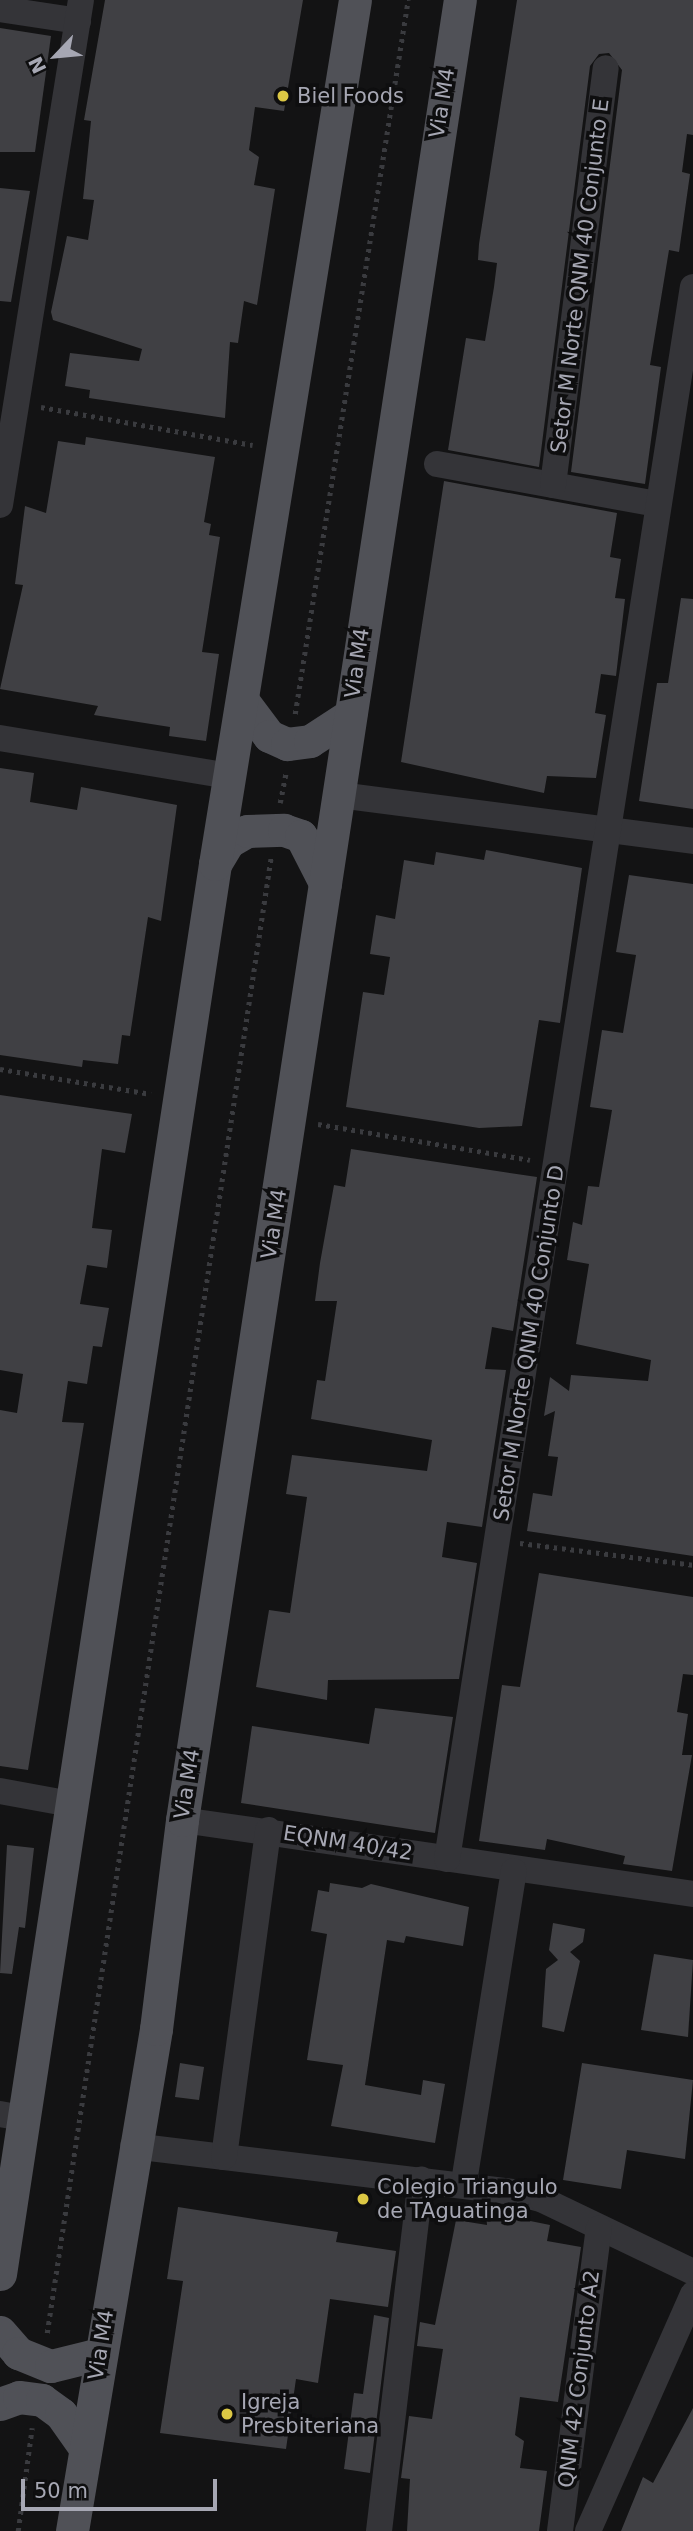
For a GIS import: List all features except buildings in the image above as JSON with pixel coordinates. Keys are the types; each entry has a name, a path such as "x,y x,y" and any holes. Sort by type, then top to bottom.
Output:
{"main road":[{"path":"441,0 457,16"},
{"path":"0,2274 14,2116 71,1804 215,864 357,4"},
{"name":"Via M4","path":"72,2531 133,2146 156,2029 182,1820 457,16"},
{"path":"242,700 269,736 290,743 310,741 350,715"},
{"path":"215,864 228,842 247,831 275,829 301,836 325,883"},
{"path":"0,2332 18,2353 42,2363 76,2363 99,2354"},
{"path":"0,2403 35,2399 61,2414 85,2448"}],"street":[{"path":"0,9 80,11 0,505"},
{"name":"Setor M Norte QNM 40 Conjunto E","path":"553,485 606,68"},
{"name":"Setor M Norte QNM 40 Conjunto D","path":"447,1859 559,1165 606,826 693,287"},
{"path":"437,464 658,504"},
{"path":"0,738 230,776"},
{"path":"340,795 606,826 693,841"},
{"path":"0,1791 71,1804"},
{"name":"EQNM 40/42","path":"182,1820 268,1830 514,1871 693,1894"},
{"path":"224,2157 268,1830"},
{"path":"464,2182 514,1871"},
{"path":"133,2146 464,2182 543,2200 693,2272"},
{"path":"379,2531 421,2179"},
{"name":"QNM 42 Conjunto A2","path":"560,2531 598,2228"},
{"name":"QNM 42 Conjunto A2","path":"588,2531 693,2294"}],"path":[{"path":"42,2363 275,829 408,0"},
{"path":"16,403 282,450"},
{"path":"0,1069 179,1098"},
{"path":"290,1119 559,1165"},
{"path":"497,1540 693,1565"},
{"path":"18,2531 35,2399"}],"place":[{"name":"Biel Foods","path":"283,96"},
{"name":"Colegio Triangulo de TAguatinga","path":"363,2199"},
{"name":"Igreja Presbiteriana","path":"227,2414"}]}
